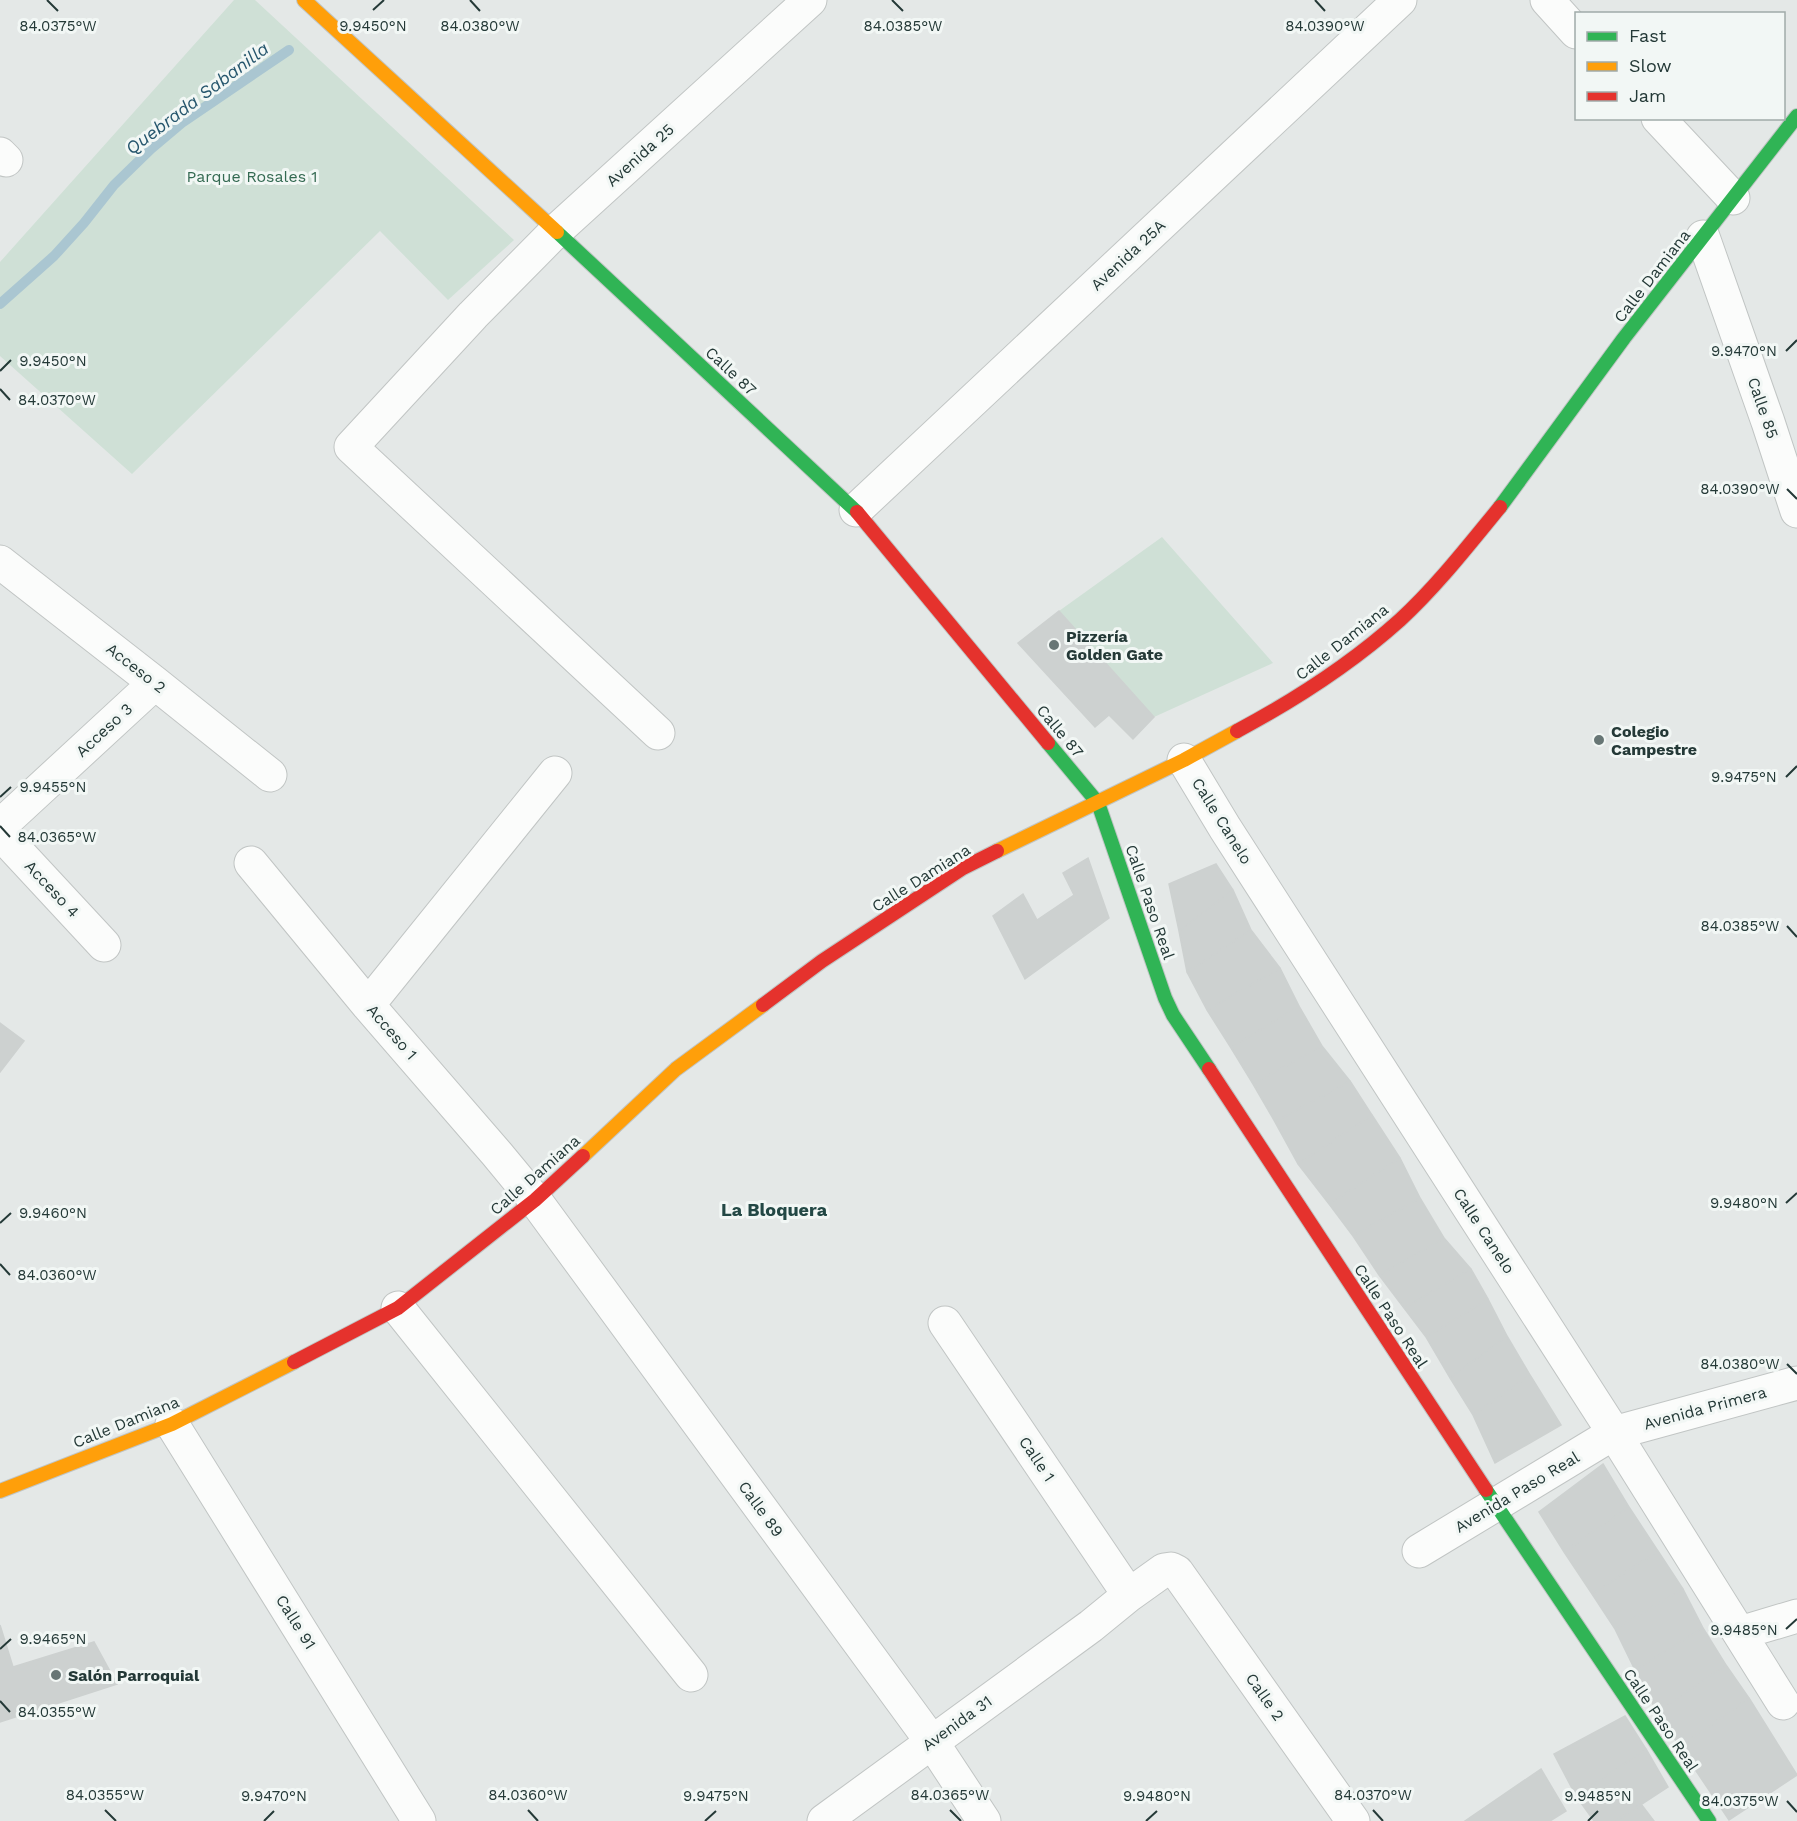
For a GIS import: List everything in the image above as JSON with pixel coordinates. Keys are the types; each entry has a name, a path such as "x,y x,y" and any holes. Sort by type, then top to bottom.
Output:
{"street":[{"name":"Calle 87","path":"304,0 856,510 1098,802"},
{"name":"Avenida 25","path":"658,732 351,447 473,315 556,231 810,0"},
{"name":"Avenida 25A","path":"856,510 1400,0"},
{"path":"1547,0 1575,31"},
{"name":"Calle Damiana","path":"0,1491 172,1424 398,1308 535,1200 676,1069 822,962 963,868 1184,760 1287,704 1341,668 1400,620 1455,562 1504,502 1624,338 1797,116"},
{"path":"1660,120 1733,198"},
{"name":"Calle 85","path":"1703,237 1797,511"},
{"name":"Acceso 2","path":"0,562 270,775"},
{"name":"Acceso 3","path":"0,826 155,683"},
{"name":"Calle Canelo","path":"1184,760 1614,1432 1783,1703"},
{"path":"368,1005 555,772"},
{"name":"Calle Paso Real","path":"1098,802 1165,998 1173,1015 1496,1505 1709,1821"},
{"name":"Acceso 4","path":"0,833 105,945"},
{"name":"Acceso 1","path":"251,863 368,1005 535,1200"},
{"name":"Calle 89","path":"535,1200 932,1742 984,1821"},
{"path":"398,1308 691,1675"},
{"name":"Calle 1","path":"945,1323 1129,1595"},
{"name":"Avenida Primera","path":"1614,1432 1797,1383"},
{"name":"Calle 91","path":"172,1424 419,1821"},
{"name":"Avenida Paso Real","path":"1419,1551 1614,1432"},
{"name":"Avenida 31","path":"824,1821 1164,1570 1171,1569 1177,1572"},
{"name":"Calle 2","path":"1177,1572 1353,1821"},
{"path":"1740,1633 1797,1616"}],"green space":[{"name":"Parque Rosales 1","path":"234,0 255,0 514,240 448,300 380,231 132,474 0,356 0,262"},
{"path":"1162,537 1273,663 1154,717 1059,611"}],"building":[{"path":"1059,611 1154,717 1133,739 1109,715 1095,727 1018,643"},
{"path":"1088,858 1109,918 1025,979 993,916 1023,894 1037,920 1074,895 1063,873"},
{"path":"1216,864 1233,890 1179,931 1169,884"},
{"path":"1233,890 1251,930 1187,972 1179,931"},
{"path":"1251,930 1280,968 1207,1010 1187,972"},
{"path":"1280,968 1299,1006 1231,1048 1207,1010"},
{"path":"1299,1006 1322,1046 1253,1084 1231,1048"},
{"path":"0,1023 24,1041 0,1072"},
{"path":"1322,1046 1350,1081 1275,1122 1253,1084"},
{"path":"1350,1081 1372,1115 1298,1164 1275,1122"},
{"path":"1372,1115 1400,1158 1329,1204 1298,1164"},
{"path":"1400,1158 1420,1198 1353,1236 1329,1204"},
{"path":"1420,1198 1444,1238 1379,1275 1353,1236"},
{"path":"1444,1238 1471,1269 1404,1308 1379,1275"},
{"path":"1471,1269 1488,1299 1426,1337 1404,1308"},
{"path":"1488,1299 1507,1336 1450,1378 1426,1337"},
{"path":"1507,1336 1530,1375 1473,1415 1450,1378"},
{"path":"1530,1375 1561,1425 1495,1463 1473,1415"},
{"path":"1603,1464 1629,1507 1564,1552 1539,1512"},
{"path":"1629,1507 1658,1551 1592,1594 1564,1552"},
{"path":"1658,1551 1683,1589 1615,1629 1592,1594"},
{"path":"1683,1589 1703,1628 1635,1670 1615,1629"},
{"name":"Salón Parroquial","path":"0,1625 13,1667 94,1642 117,1684 0,1722"},
{"path":"1703,1628 1726,1665 1657,1712 1635,1670"},
{"path":"1726,1665 1749,1698 1680,1747 1657,1712"},
{"path":"1749,1698 1797,1775 1729,1820 1680,1747"},
{"path":"1625,1716 1646,1749 1576,1796 1554,1754"},
{"path":"1646,1749 1668,1787 1616,1821 1594,1821 1576,1796"},
{"path":"1541,1769 1566,1811 1550,1821 1465,1821"},
{"path":"1641,1804 1654,1821 1616,1821"}],"waterway":[{"name":"Quebrada Sabanilla","path":"0,304 54,256 114,185 151,149 183,122 289,50"}],"traffic: fast":[{"path":"1500,507 1624,338 1797,116"},
{"path":"557,232 857,512"},
{"path":"1048,743 1098,803 1165,998 1173,1015 1209,1069"},
{"path":"1486,1490 1709,1821"}],"traffic: slow":[{"path":"304,0 557,232"},
{"path":"997,851 1184,760 1237,731"},
{"path":"583,1156 676,1069 763,1005"},
{"path":"0,1491 172,1424 294,1362"}],"traffic: jam":[{"path":"1237,731 1322,680 1362,652 1400,620 1452,566 1500,507"},
{"path":"857,512 1048,743"},
{"path":"763,1005 822,961 963,868 997,851"},
{"path":"1209,1069 1486,1490"},
{"path":"294,1362 398,1308 535,1200 583,1156"}],"place":[{"name":"Pizzería Golden Gate","path":"1054,645"},
{"name":"Colegio Campestre","path":"1599,740"},
{"name":"Salón Parroquial","path":"56,1675"}],"district":[{"name":"La Bloquera","path":"774,1209"}]}
